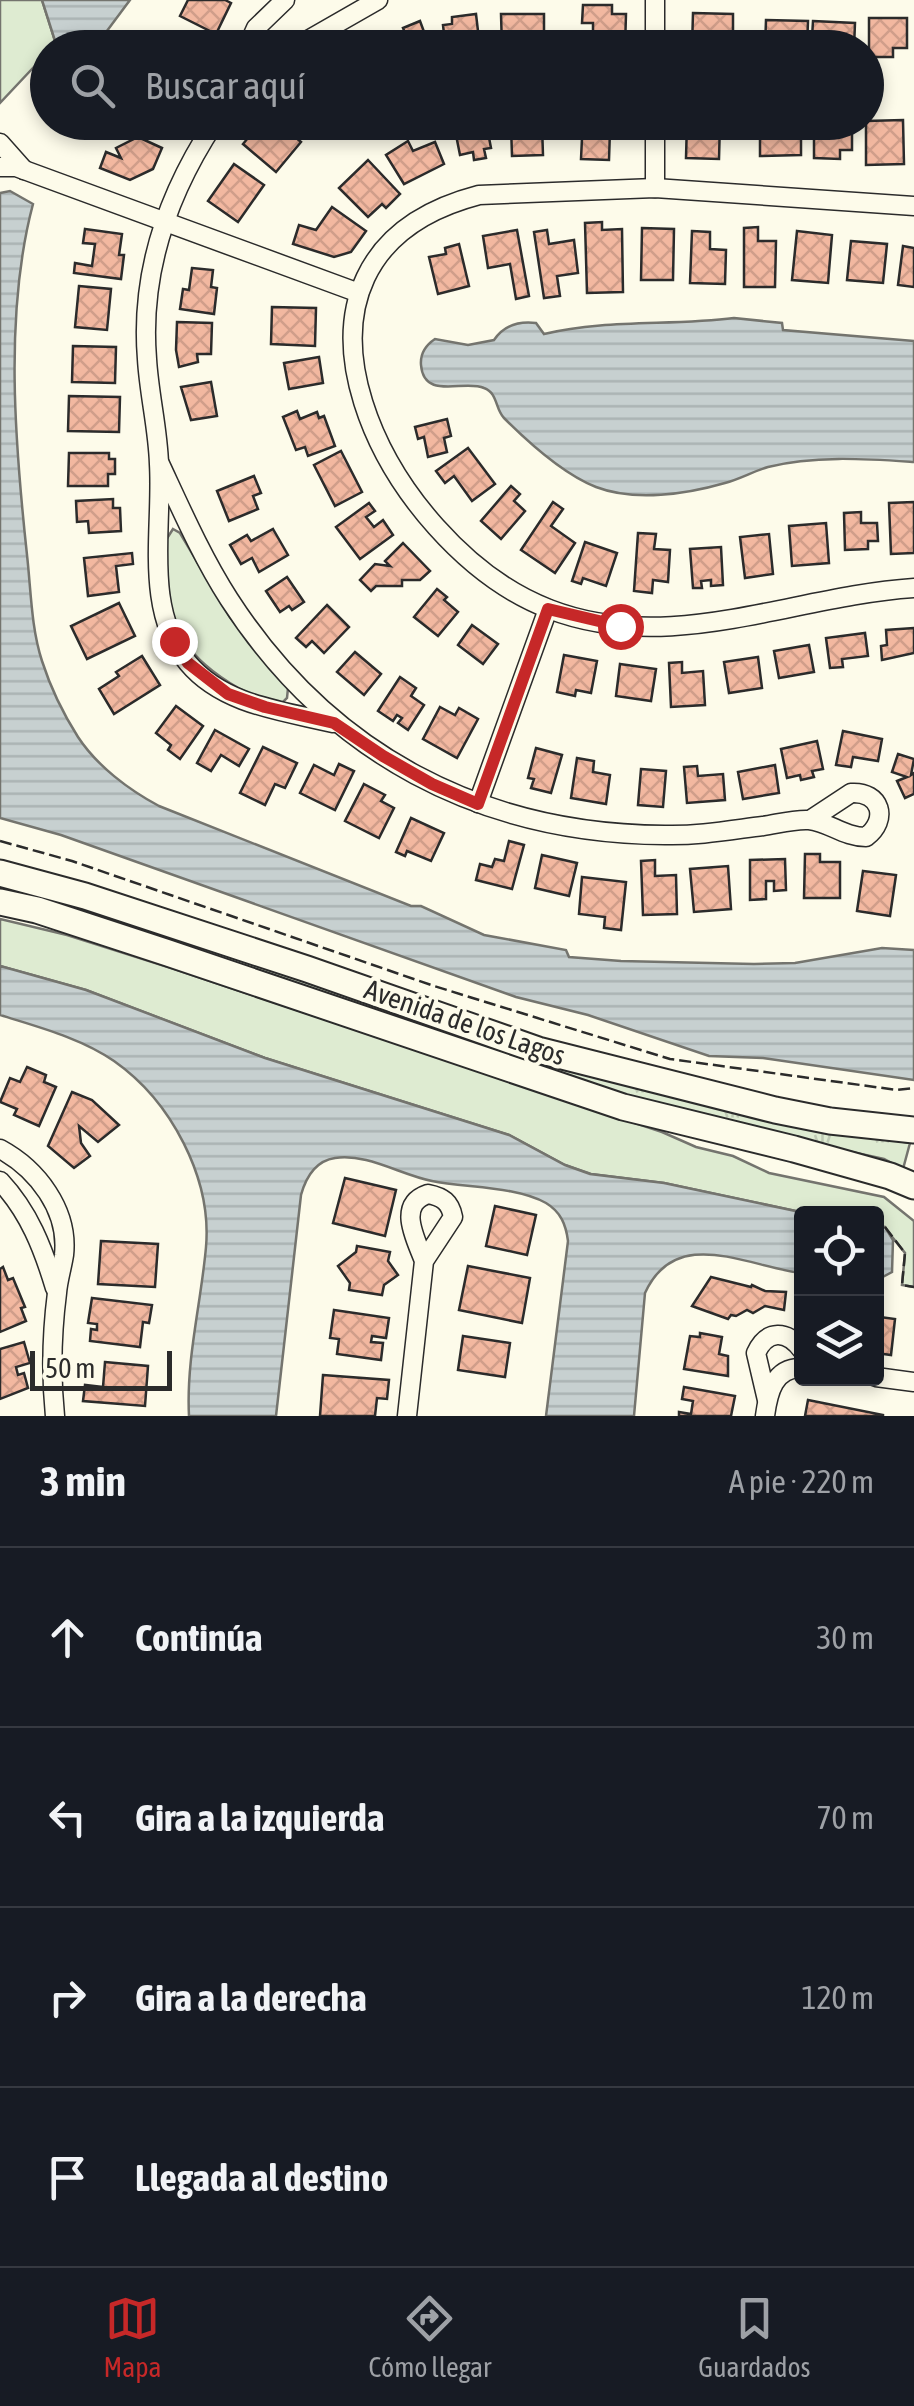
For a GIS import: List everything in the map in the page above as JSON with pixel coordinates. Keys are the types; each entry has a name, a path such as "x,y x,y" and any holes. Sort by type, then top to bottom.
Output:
{"street":[{"path":"255,30 285,0"},
{"path":"326,30 378,0"},
{"path":"655,0 655,30"},
{"path":"203,140 184,173 164,222 156,249 145,326 160,464 156,525 160,581 174,641 188,663 228,694 334,723"},
{"path":"655,140 655,188"},
{"path":"0,143 24,170"},
{"path":"0,167 24,170 358,294"},
{"path":"914,206 655,188 518,191 453,202 426,214 373,266 358,294 354,318 354,353 367,414 389,465 416,506 471,562 548,609 620,626 686,628 849,594 914,588"},
{"path":"160,464 228,597 279,665 334,723 432,784 478,804 539,822 621,833 666,836 810,820"},
{"path":"478,804 548,609"},
{"name":"Avenida de los Lagos","path":"0,872 270,957 538,1050 775,1110 830,1121 914,1130"},
{"name":"Avenida de los Lagos","path":"0,902 37,910 168,953 623,1107 794,1149 914,1186"},
{"path":"0,1149 26,1166 59,1216 64,1254 56,1293 55,1416"},
{"path":"0,1181 26,1213 43,1249 56,1293"},
{"path":"407,1416 424,1261"},
{"path":"766,1408 758,1346 779,1334 794,1342"},
{"path":"766,1408 776,1378 784,1370 794,1369"},
{"path":"884,1378 914,1382"}],"green space":[{"path":"0,0 42,0 52,30 30,30 30,71 0,103"},
{"path":"173,529 180,533 230,617 288,688 282,703 236,687 207,666 184,641 174,619 168,586 164,543"},
{"path":"0,883 777,1120 910,1143 903,1169 884,1159 704,1120 0,895"},
{"path":"0,919 67,935 171,968 662,1132 696,1147 733,1156 769,1173 884,1197 914,1221 914,1287 902,1285 905,1253 884,1228 884,1206 794,1206 794,1211 664,1183 591,1174 565,1165 509,1135 265,1058 86,990 0,966"}],"shaded area":[{"path":"42,0 130,0 108,30 52,30"},
{"path":"10,191 33,204 18,289 15,379 19,469 38,648 63,710 78,737 104,767 159,806 411,906 421,906 484,935 566,950 569,957 754,964 795,963 882,948 914,950 914,1080 763,1058 709,1056 588,1015 516,997 61,835 0,818 0,193"},
{"path":"734,318 782,323 783,330 914,341 914,462 804,461 768,467 725,483 678,493 611,492 571,474 524,438 504,418 489,390 437,386 429,383 421,365 424,350 435,339 468,345 494,340 502,331 518,324 536,323 544,334 591,326"},
{"path":"0,966 86,990 265,1058 509,1135 590,1174 664,1183 794,1211 794,1272 714,1255 675,1260 658,1272 645,1293 634,1416 546,1416 568,1241 559,1215 546,1203 520,1193 432,1181 372,1161 335,1158 312,1171 301,1195 276,1416 189,1416 206,1221 195,1168 184,1143 153,1097 114,1061 73,1040 0,1015"},
{"path":"884,1227 893,1240 892,1272 884,1276"}],"building":[{"path":"188,0 231,3 218,30 208,30 180,16"},
{"path":"583,5 612,5 612,14 626,14 626,30 593,30 593,23 582,23"},
{"path":"693,13 733,14 733,30 693,30"},
{"path":"476,14 478,30 444,30 443,25 452,24 452,17"},
{"path":"501,14 544,14 544,30 501,30"},
{"path":"869,18 907,18 907,48 893,48 893,57 884,57 884,30 869,30"},
{"path":"766,20 808,21 808,30 766,30"},
{"path":"420,21 423,30 404,30"},
{"path":"813,21 855,23 855,30 812,30"},
{"path":"903,120 904,164 866,165 866,140 884,140 884,121"},
{"path":"132,140 145,140 162,148 153,169 130,180 100,168 106,152 121,158 116,148"},
{"path":"246,140 301,142 276,172 243,144"},
{"path":"457,140 489,140 491,148 484,149 486,158 474,160 473,152 460,155"},
{"path":"511,140 542,140 543,155 512,156"},
{"path":"582,140 610,140 609,160 581,159"},
{"path":"686,140 720,140 719,159 686,158"},
{"path":"760,140 801,140 801,155 760,156"},
{"path":"814,140 852,140 852,150 840,150 840,159 814,158"},
{"path":"408,141 413,151 435,142 444,164 404,184 386,155"},
{"path":"368,160 400,194 386,208 382,204 368,217 339,188"},
{"path":"234,164 264,185 238,222 208,201"},
{"path":"332,207 366,231 351,252 334,257 293,244 299,225 316,230"},
{"path":"602,222 602,230 622,229 623,292 587,293 585,223"},
{"path":"758,227 758,241 776,241 775,287 744,287 744,228"},
{"path":"642,228 674,229 673,280 641,280"},
{"path":"85,229 122,234 121,279 74,273 75,263 92,266 95,244 83,243"},
{"path":"517,230 529,296 516,299 510,264 488,268 483,236"},
{"path":"547,230 549,244 574,240 578,273 557,276 560,296 544,298 534,232"},
{"path":"692,231 710,232 710,249 726,250 725,284 690,283"},
{"path":"797,231 832,235 828,283 792,280"},
{"path":"851,241 887,244 883,283 847,280"},
{"path":"459,244 469,286 438,294 429,257 446,254 445,248"},
{"path":"903,246 914,248 914,287 898,285"},
{"path":"192,268 213,270 211,287 217,288 214,314 180,309 183,289 189,290"},
{"path":"79,286 111,289 107,330 75,327"},
{"path":"272,307 316,308 315,346 271,344"},
{"path":"177,322 212,323 211,354 197,354 198,362 179,367"},
{"path":"73,346 116,347 115,383 72,382"},
{"path":"319,357 323,383 289,389 284,363"},
{"path":"211,382 217,416 191,420 181,387"},
{"path":"69,396 120,397 119,432 68,431"},
{"path":"297,411 300,419 317,412 319,418 324,416 335,446 308,456 305,447 296,450 283,417"},
{"path":"447,419 451,436 444,438 447,452 428,457 424,437 418,439 415,427"},
{"path":"468,448 495,484 472,501 454,476 445,483 436,471"},
{"path":"341,451 362,492 335,506 314,465"},
{"path":"69,453 109,453 109,459 115,459 115,474 108,474 108,486 68,486"},
{"path":"254,476 261,493 253,496 258,509 229,521 217,491"},
{"path":"511,486 520,494 514,501 525,511 501,539 481,521"},
{"path":"113,499 113,508 120,508 121,531 89,533 88,521 77,522 76,501"},
{"path":"553,502 563,509 551,526 575,543 555,573 521,550"},
{"path":"914,502 914,553 891,554 889,503"},
{"path":"369,503 375,511 366,517 374,527 383,520 393,535 360,559 336,527"},
{"path":"861,512 861,523 877,523 878,541 868,541 868,549 845,550 844,513"},
{"path":"826,523 829,563 792,566 789,526"},
{"path":"273,529 288,555 259,572 252,558 241,564 230,545 247,535 251,541"},
{"path":"638,533 656,534 654,549 670,550 668,582 653,580 652,593 634,591"},
{"path":"769,534 773,574 745,578 740,537"},
{"path":"585,542 617,553 606,586 583,578 581,584 572,581"},
{"path":"403,543 430,571 420,580 402,580 402,586 376,586 371,591 360,580 375,564 390,566 385,561"},
{"path":"721,547 723,585 711,586 711,580 701,581 702,588 693,588 690,549"},
{"path":"132,553 133,564 116,566 119,592 88,596 84,558"},
{"path":"287,577 304,602 280,612 266,591"},
{"path":"437,589 458,612 438,636 414,617"},
{"path":"119,603 135,636 87,659 71,626"},
{"path":"327,605 349,627 324,653 312,641 306,647 296,638"},
{"path":"472,625 498,644 483,664 458,645"},
{"path":"914,628 914,653 882,660 886,630"},
{"path":"865,633 868,656 842,659 843,667 830,668 826,638"},
{"path":"809,645 814,672 779,678 774,651"},
{"path":"355,652 381,674 364,695 337,672"},
{"path":"564,655 597,661 591,693 576,690 575,696 557,692"},
{"path":"142,656 160,685 114,714 99,689 119,676 116,672"},
{"path":"758,657 762,688 729,693 724,662"},
{"path":"682,662 682,673 703,671 705,705 671,707 669,663"},
{"path":"620,664 656,669 651,701 616,696"},
{"path":"400,677 416,688 411,696 424,705 408,730 398,723 402,718 397,715 393,721 378,711"},
{"path":"176,706 203,726 180,759 156,733"},
{"path":"440,707 455,715 459,708 478,719 457,758 423,739"},
{"path":"215,730 249,749 239,766 221,755 211,771 197,763"},
{"path":"843,731 882,739 878,761 853,757 851,767 836,765"},
{"path":"817,741 823,769 812,771 814,777 787,778 781,749"},
{"path":"263,747 297,763 285,788 275,784 265,805 240,793"},
{"path":"536,748 562,755 551,793 531,788 534,779 528,778"},
{"path":"898,754 914,759 914,794 905,798 897,781 907,777 892,772"},
{"path":"577,758 594,761 593,772 610,775 606,804 571,798"},
{"path":"339,764 354,771 335,810 300,793 314,765 334,775"},
{"path":"775,765 779,793 743,799 738,772"},
{"path":"697,766 698,776 723,774 725,800 687,803 684,767"},
{"path":"641,769 666,771 663,807 638,805"},
{"path":"364,784 385,795 381,801 394,808 379,838 345,821"},
{"path":"411,818 444,833 431,861 407,851 405,856 396,852"},
{"path":"509,841 524,845 512,889 476,880 480,864 492,867 495,859 504,861"},
{"path":"805,854 820,854 820,862 840,862 840,898 804,898"},
{"path":"542,855 577,863 569,896 535,888"},
{"path":"785,859 786,890 774,891 774,881 766,881 766,899 750,900 750,860"},
{"path":"655,860 655,876 676,875 677,914 643,915 641,861"},
{"path":"728,866 731,909 694,912 690,869"},
{"path":"863,871 896,875 890,916 857,911"},
{"path":"582,877 626,882 621,930 604,928 605,917 579,914"},
{"path":"27,1067 46,1075 44,1082 56,1087 39,1126 14,1115 17,1109 0,1102 10,1078 20,1082"},
{"path":"72,1092 92,1100 119,1125 98,1142 79,1126 81,1143 90,1156 74,1168 48,1146"},
{"path":"345,1178 396,1190 385,1236 333,1223"},
{"path":"495,1206 536,1215 527,1255 486,1246"},
{"path":"101,1241 158,1244 155,1287 98,1284"},
{"path":"357,1246 390,1252 388,1261 398,1275 384,1285 382,1295 349,1290 350,1283 338,1266 356,1252"},
{"path":"468,1266 530,1278 522,1323 459,1310"},
{"path":"3,1267 8,1280 13,1278 25,1307 21,1308 26,1321 0,1332 0,1269"},
{"path":"711,1277 765,1291 786,1292 784,1310 765,1306 728,1319 692,1306"},
{"path":"92,1298 152,1305 149,1323 143,1322 140,1347 90,1341 91,1329 97,1330 97,1324 88,1323"},
{"path":"334,1310 389,1318 386,1338 372,1336 371,1342 383,1343 381,1360 337,1354 339,1339 330,1338"},
{"path":"884,1318 895,1319 891,1355 884,1354"},
{"path":"700,1333 722,1337 719,1354 728,1356 728,1376 684,1369 690,1336 700,1337"},
{"path":"463,1336 510,1343 505,1377 458,1370"},
{"path":"24,1342 30,1363 16,1367 18,1375 24,1373 28,1388 0,1399 0,1349"},
{"path":"105,1362 148,1366 145,1406 83,1401 85,1385 103,1387"},
{"path":"323,1375 389,1380 387,1399 377,1398 375,1416 320,1416"},
{"path":"684,1387 735,1396 731,1416 679,1416 679,1412 691,1414 693,1401 682,1399"},
{"path":"808,1400 883,1415 883,1416 805,1416"}],"fence":[{"path":"0,841 72,861 434,986 670,1059 897,1090 914,1088"},
{"path":"885,1227 905,1253 902,1285 914,1287"}],"route":[{"path":"174,641 188,663 228,694 334,723 432,784 478,804 548,609 620,626"}]}
